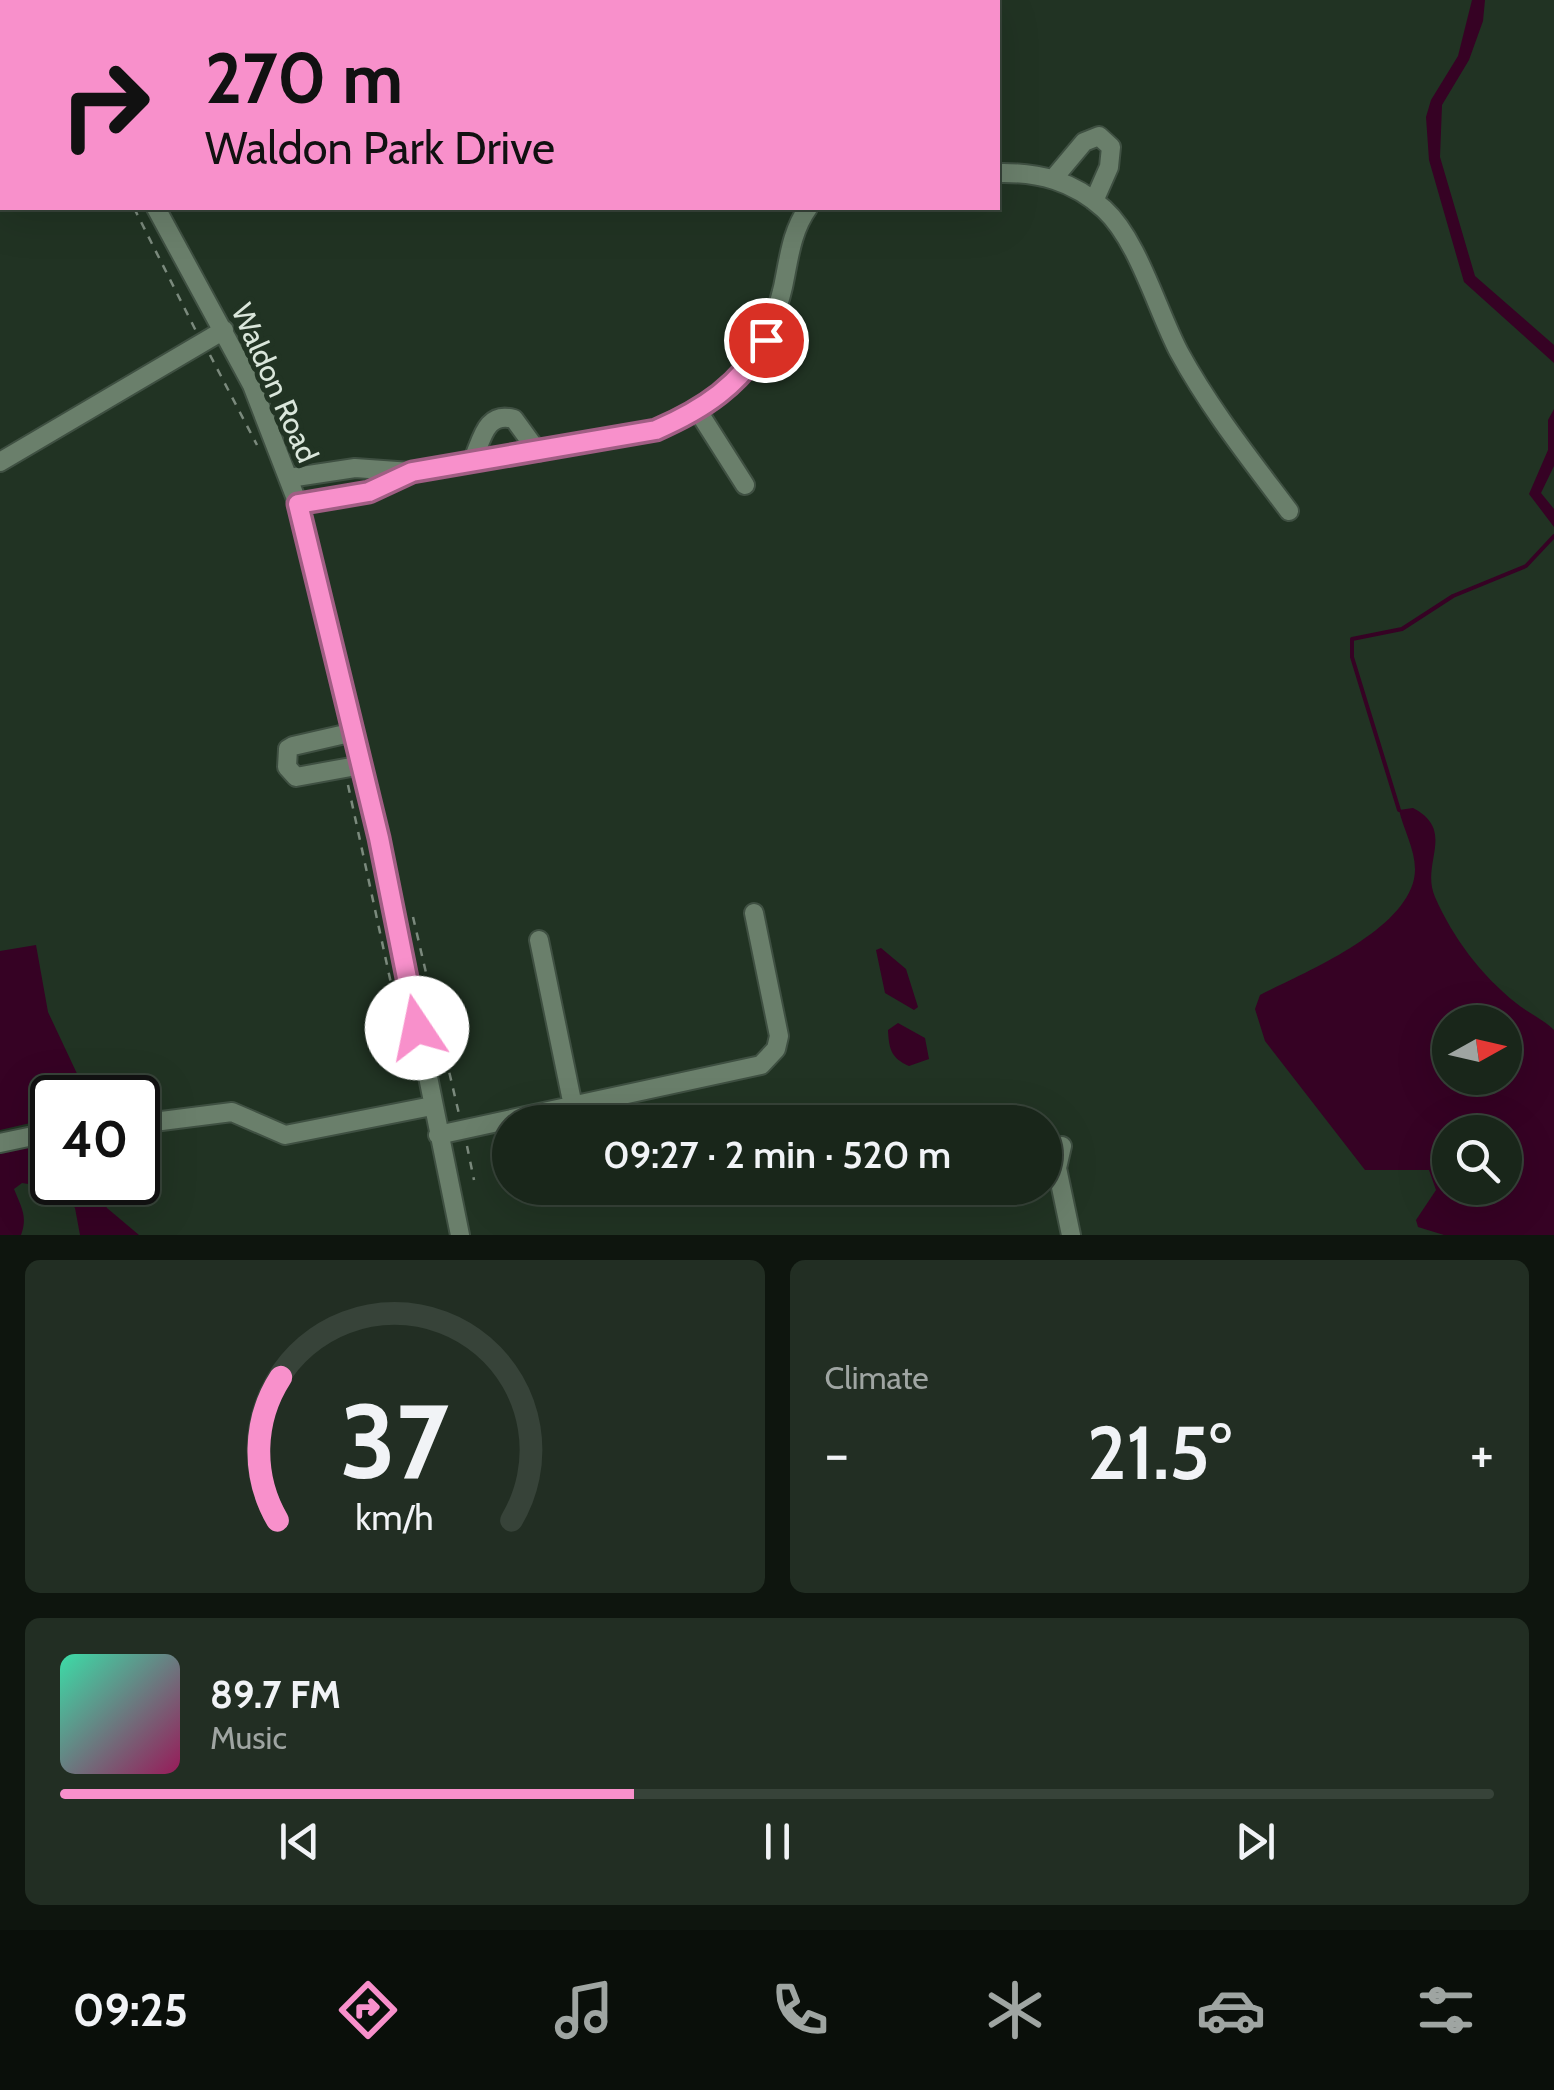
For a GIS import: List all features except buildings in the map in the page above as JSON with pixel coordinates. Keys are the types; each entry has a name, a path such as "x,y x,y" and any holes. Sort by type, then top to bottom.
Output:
{"street":[{"path":"1053,178 1084,142 1099,136 1111,147 1109,167 1094,201"},
{"path":"1000,173 1053,178 1094,201 1126,238 1174,342 1221,422 1288,511"},
{"name":"Waldon Road","path":"157,210 263,408 298,504 354,732 354,767 460,1235"},
{"path":"289,478 355,468 412,472 538,452 656,430 698,410 750,367 766,340 777,312 797,224 807,210"},
{"path":"0,462 224,330"},
{"path":"698,410 745,485"},
{"path":"472,462 490,421 498,416 514,419 538,452"},
{"path":"298,504 369,492 412,472"},
{"path":"354,732 293,746 286,758 296,777 354,767"},
{"path":"579,1105 753,1068 767,1061 776,1049 778,1029 754,913"},
{"path":"539,940 574,1105"},
{"path":"160,1121 232,1112 285,1134 432,1106"},
{"path":"438,1135 492,1124"},
{"path":"0,1143 30,1137"},
{"path":"1062,1192 1071,1235"}],"path":[{"path":"135,210 259,449"},
{"path":"354,767 410,1072"},
{"path":"410,906 474,1180"}],"shaded area":[{"path":"1472,0 1485,0 1483,21 1469,60 1442,105 1440,157 1475,276 1554,345 1554,363 1464,282 1429,160 1426,117 1431,100 1458,56"},
{"path":"1554,409 1554,466 1541,493 1554,509 1554,527 1529,494 1548,450 1548,420"},
{"path":"1413,808 1433,827 1432,884 1442,912 1480,968 1519,1005 1432,1005 1432,1095 1522,1095 1522,1008 1554,1030 1554,1235 1444,1235 1418,1227 1416,1220 1432,1196 1432,1205 1522,1205 1522,1115 1432,1115 1432,1179 1429,1170 1365,1170 1265,1041 1255,1009 1260,995 1349,949 1391,917 1406,899 1414,879 1410,844 1399,810"},
{"path":"36,945 48,1012 78,1075 30,1075 30,1123 0,1130 0,951"},
{"path":"881,948 906,969 918,1007 914,1010 885,993 876,950"},
{"path":"898,1023 925,1038 929,1059 909,1066 895,1056 888,1030"},
{"path":"30,1143 30,1184 22,1183 14,1189 24,1217 21,1235 0,1235 0,1149"},
{"path":"73,1205 106,1205 139,1235 80,1235"}],"waterway":[{"path":"1399,810 1352,657 1352,639 1402,629 1453,596 1526,566 1554,536"}],"route":[{"path":"417,1028 379,838 298,504 369,492 412,472 656,430 694,414 728,389 750,367 766,340"}]}
